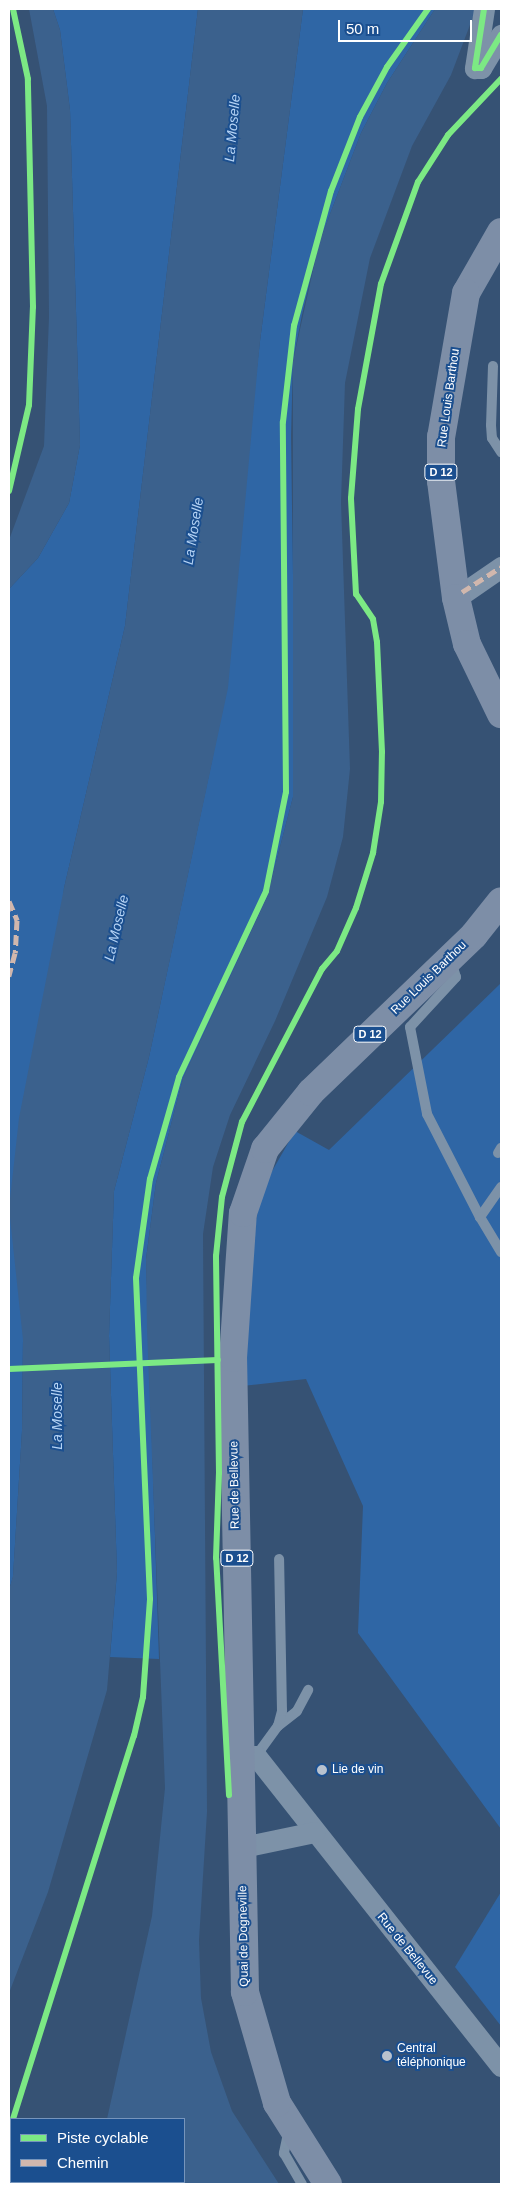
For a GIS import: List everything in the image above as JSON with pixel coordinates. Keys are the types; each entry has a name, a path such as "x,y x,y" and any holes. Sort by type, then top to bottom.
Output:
{"main road":[{"name":"Rue Louis Barthou","path":"501,232 466,293 441,437 441,481 467,644 501,714"},
{"name":"Rue Louis Barthou","path":"273,1139 311,1092 450,958 501,902"},
{"name":"Rue de Bellevue","path":"249,1757 232,1358 243,1213 265,1149 273,1139"},
{"name":"Quai de Dogneville","path":"249,1757 243,1847 245,1992 277,2103 328,2184"}],"street":[{"path":"484,9 474,68 481,68 501,36"},
{"path":"459,595 501,567"},
{"name":"Rue de Bellevue","path":"249,1757 314,1832 501,2066"},
{"path":"243,1847 314,1832"}],"lane":[{"path":"493,366 492,438 501,452"},
{"path":"450,958 456,977 410,1027 427,1114 480,1217 501,1252"},
{"path":"480,1217 501,1187"},
{"path":"278,1559 282,1711 278,1726"},
{"path":"249,1757 278,1726 297,1711 308,1690"},
{"path":"291,2126 283,2145 284,2153 302,2184"}],"shaded area":[{"path":"53,9 198,9 125,626 64,888 23,1340 22,1431 13,1577 9,1590 9,589 38,558 69,503 80,445 70,110 60,30"},
{"path":"303,9 435,9 387,83 361,133 319,243 302,315 293,361 291,436 295,715 293,797 267,897 183,1078 156,1183 146,1259 159,1659 110,1657 117,1572 109,1336 114,1191 149,1057 213,756 260,341"},
{"path":"501,983 501,1829 358,1633 363,1506 306,1379 242,1386 250,1248 263,1187 295,1131 329,1150"},
{"path":"501,1892 501,2026 455,1967"}],"water":[{"path":"29,9 53,9 60,30 70,110 80,445 69,503 38,558 9,589 9,540 44,446 49,317 47,106"},
{"name":"La Moselle","path":"198,9 303,9 260,341 228,688 149,1057 114,1191 109,1336 117,1572 107,1690 48,1892 9,1993 9,1590 13,1576 22,1431 23,1340 9,1208 19,1118 64,888 125,626"},
{"path":"435,9 476,9 451,75 412,146 370,258 345,383 341,502 350,769 343,837 327,897 275,1021 230,1115 213,1167 203,1234 207,1812 199,1940 201,1998 211,2052 232,2111 279,2184 93,2184 185,2183 185,2118 107,2118 152,1916 165,1788 147,1330 146,1259 156,1183 183,1078 267,897 293,797 293,361 319,243 361,133 387,83"}],"marked path":[{"path":"462,592 501,567"},
{"path":"9,901 17,920 15,953 9,976"}],"cycle path":[{"path":"9,491 29,405 33,307 28,79 13,9"},
{"path":"13,2118 134,1736 143,1697 150,1599 136,1278 150,1179 179,1077 266,891 286,792 283,422 294,326 331,191 360,117 387,67 428,9"},
{"path":"484,9 475,68 481,68 501,35"},
{"path":"229,1795 216,1558 219,1473 216,1256 222,1197 242,1122 322,969 337,951 356,908 373,853 381,802 382,752 377,642 373,619 356,594 351,498 358,409 381,284 418,182 448,135 501,79"},
{"path":"9,1369 218,1360"}],"place":[{"name":"Lie de vin","path":"322,1770"},
{"name":"Central téléphonique","path":"387,2056"}]}
